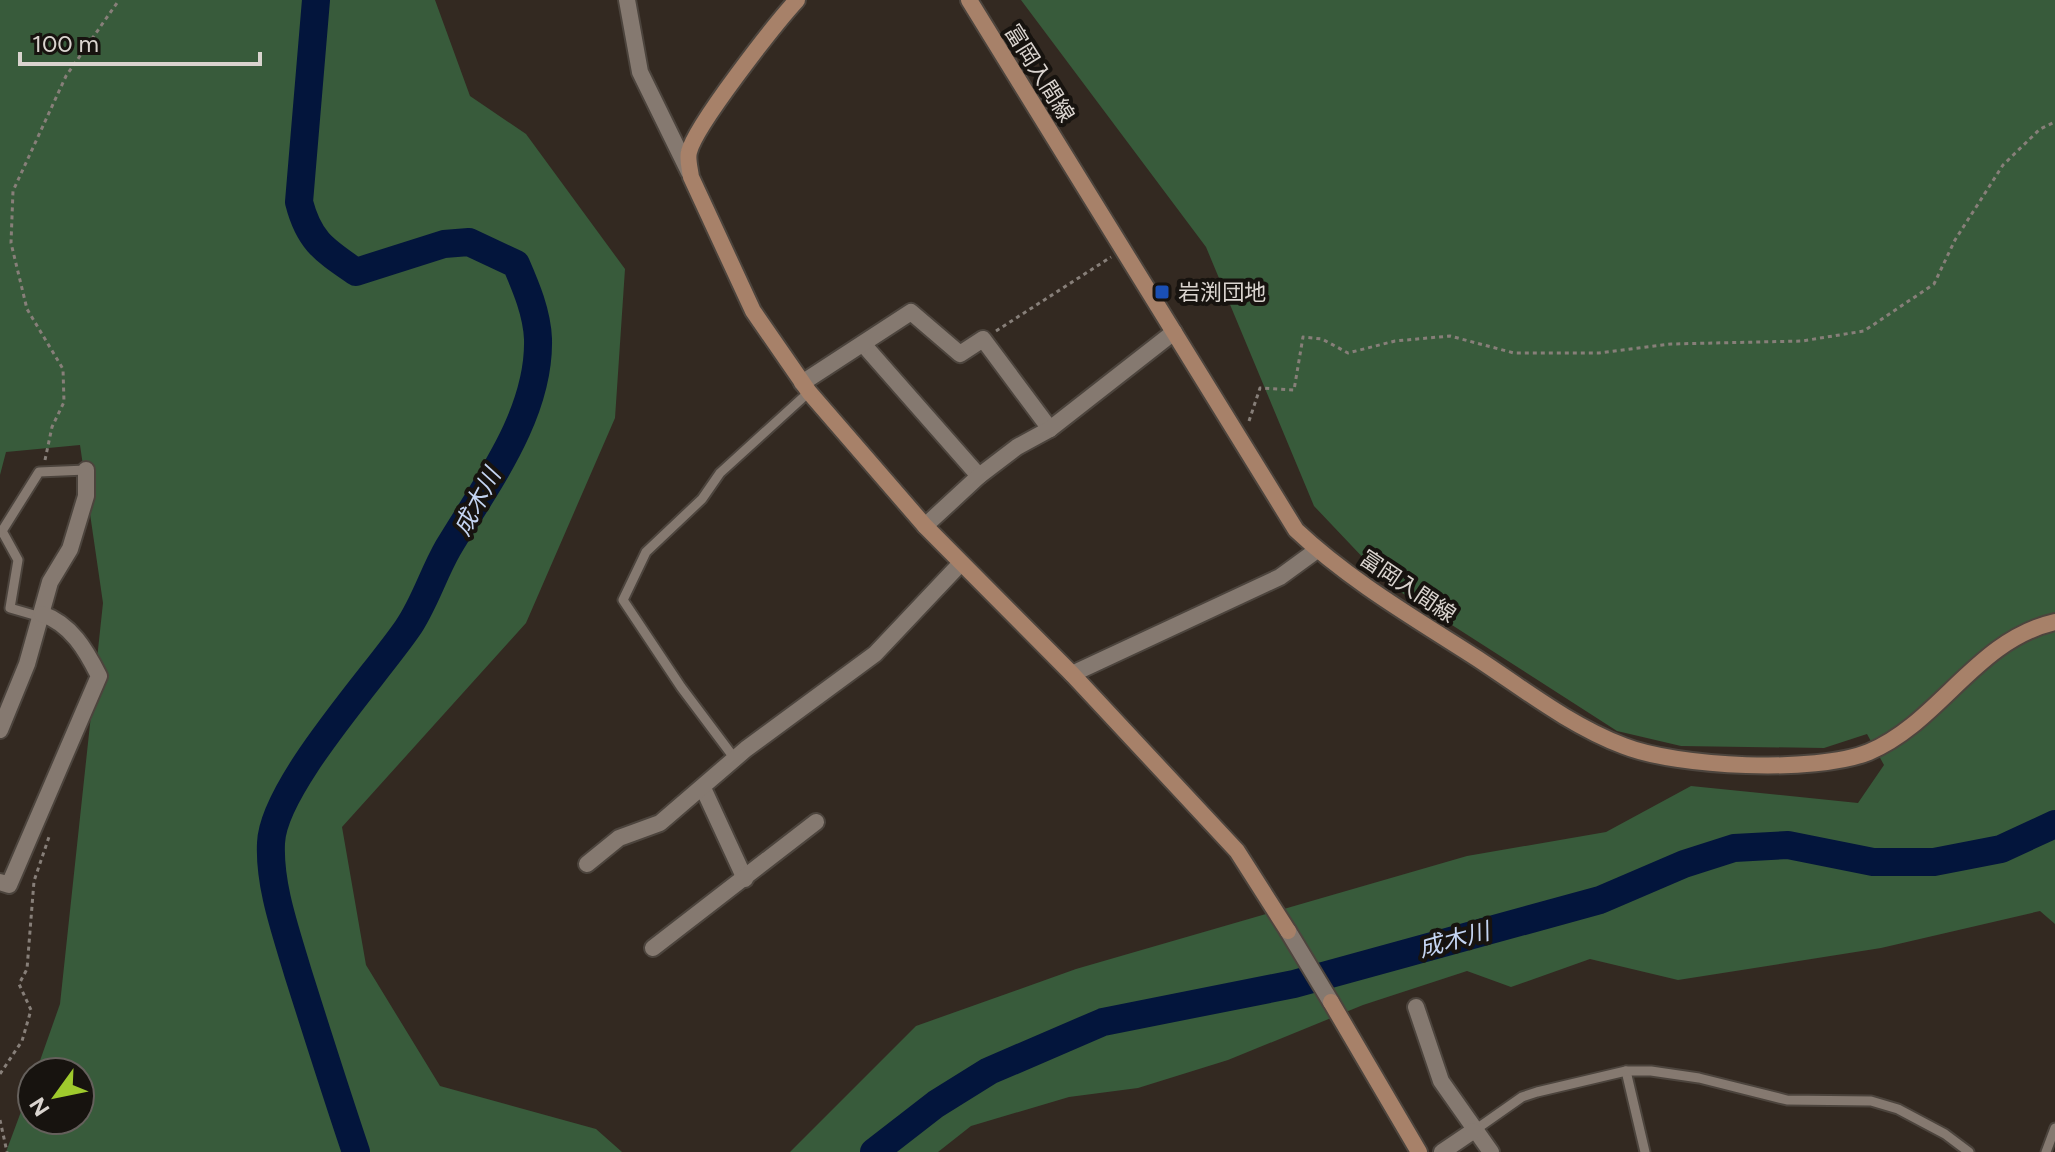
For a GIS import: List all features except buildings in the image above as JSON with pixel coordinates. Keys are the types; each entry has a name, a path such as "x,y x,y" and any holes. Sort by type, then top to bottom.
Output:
{"main road":[{"path":"797,0 694,139 688,155 691,177 753,311 806,387 925,526 1072,674 1237,851 1288,931"},
{"name":"富岡入間線","path":"969,0 1280,507 1317,550 1372,590 1585,728 1638,751 1683,760 1787,765 1851,759 1896,737 2009,640 2032,628 2055,622"},
{"path":"1331,1002 1419,1152"}],"street":[{"path":"627,0 640,72 691,177"},
{"path":"806,387 911,312 960,354 983,339 1050,429"},
{"path":"925,526 979,476 1017,447 1050,429 1174,332"},
{"path":"863,344 979,476"},
{"path":"0,730 27,664 50,582 74,536 86,496 86,470"},
{"path":"1072,674 1280,577 1317,550"},
{"path":"587,864 619,838 660,823 735,759 875,654 961,563"},
{"path":"0,882 9,885 99,676 85,648 57,619 42,616"},
{"path":"703,788 745,879"},
{"path":"653,948 816,822"},
{"path":"1288,931 1331,1002"},
{"path":"1416,1007 1441,1081 1473,1131 1491,1152"},
{"path":"1442,1152 1473,1131"}],"lane":[{"path":"735,759 681,687 623,600 646,552 702,499 720,473 806,387"},
{"path":"42,616 10,608 18,560 2,531 39,472 86,470"},
{"path":"1626,1071 1645,1152"},
{"path":"1473,1131 1522,1097 1626,1071 1699,1078 1787,1100 1871,1101 1909,1115 1945,1134 1969,1152"},
{"path":"2046,1152 2055,1128"}],"path":[{"path":"43,472 49,435 64,402 64,378 63,369 27,309 11,243 13,191 66,76 119,0"},
{"path":"1236,436 1248,423 1260,388 1294,390 1303,337 1322,339 1348,353 1395,341 1450,336 1514,353 1599,353 1671,344 1802,341 1864,331 1934,284 1955,240 2003,165 2040,129 2055,122"},
{"path":"983,339 1123,249"},
{"path":"0,1074 22,1041 31,1010 19,984 27,969 34,881 52,828"},
{"path":"0,1120 7,1152"}],"green space":[{"path":"0,0 435,0 470,96 526,134 625,269 615,418 526,623 342,827 366,965 440,1086 596,1129 622,1152 6,1152 16,1125 16,1136 96,1136 96,1056 42,1056 60,1004 103,603 80,445 6,452 0,475"},
{"path":"1021,0 2055,0 2055,924 2040,911 1881,948 1678,980 1590,959 1511,987 1467,971 1363,1005 1228,1060 1138,1088 1069,1097 971,1126 938,1152 790,1152 916,1026 1076,969 1467,856 1606,832 1691,786 1858,803 1884,765 1867,734 1824,748 1681,746 1617,731 1388,584 1314,506 1206,247"}],"waterway":[{"name":"成木川","path":"316,0 299,202 313,235 356,272 444,244 469,242 516,264 533,310 538,339 530,395 508,449 448,548 413,620 306,763 276,820 271,859 279,909 356,1152"},
{"name":"成木川","path":"874,1152 936,1104 989,1071 1103,1022 1294,984 1600,900 1684,864 1734,848 1788,845 1873,862 1934,862 2001,849 2055,824"}],"place":[{"name":"岩渕団地","path":"1162,292"}]}
